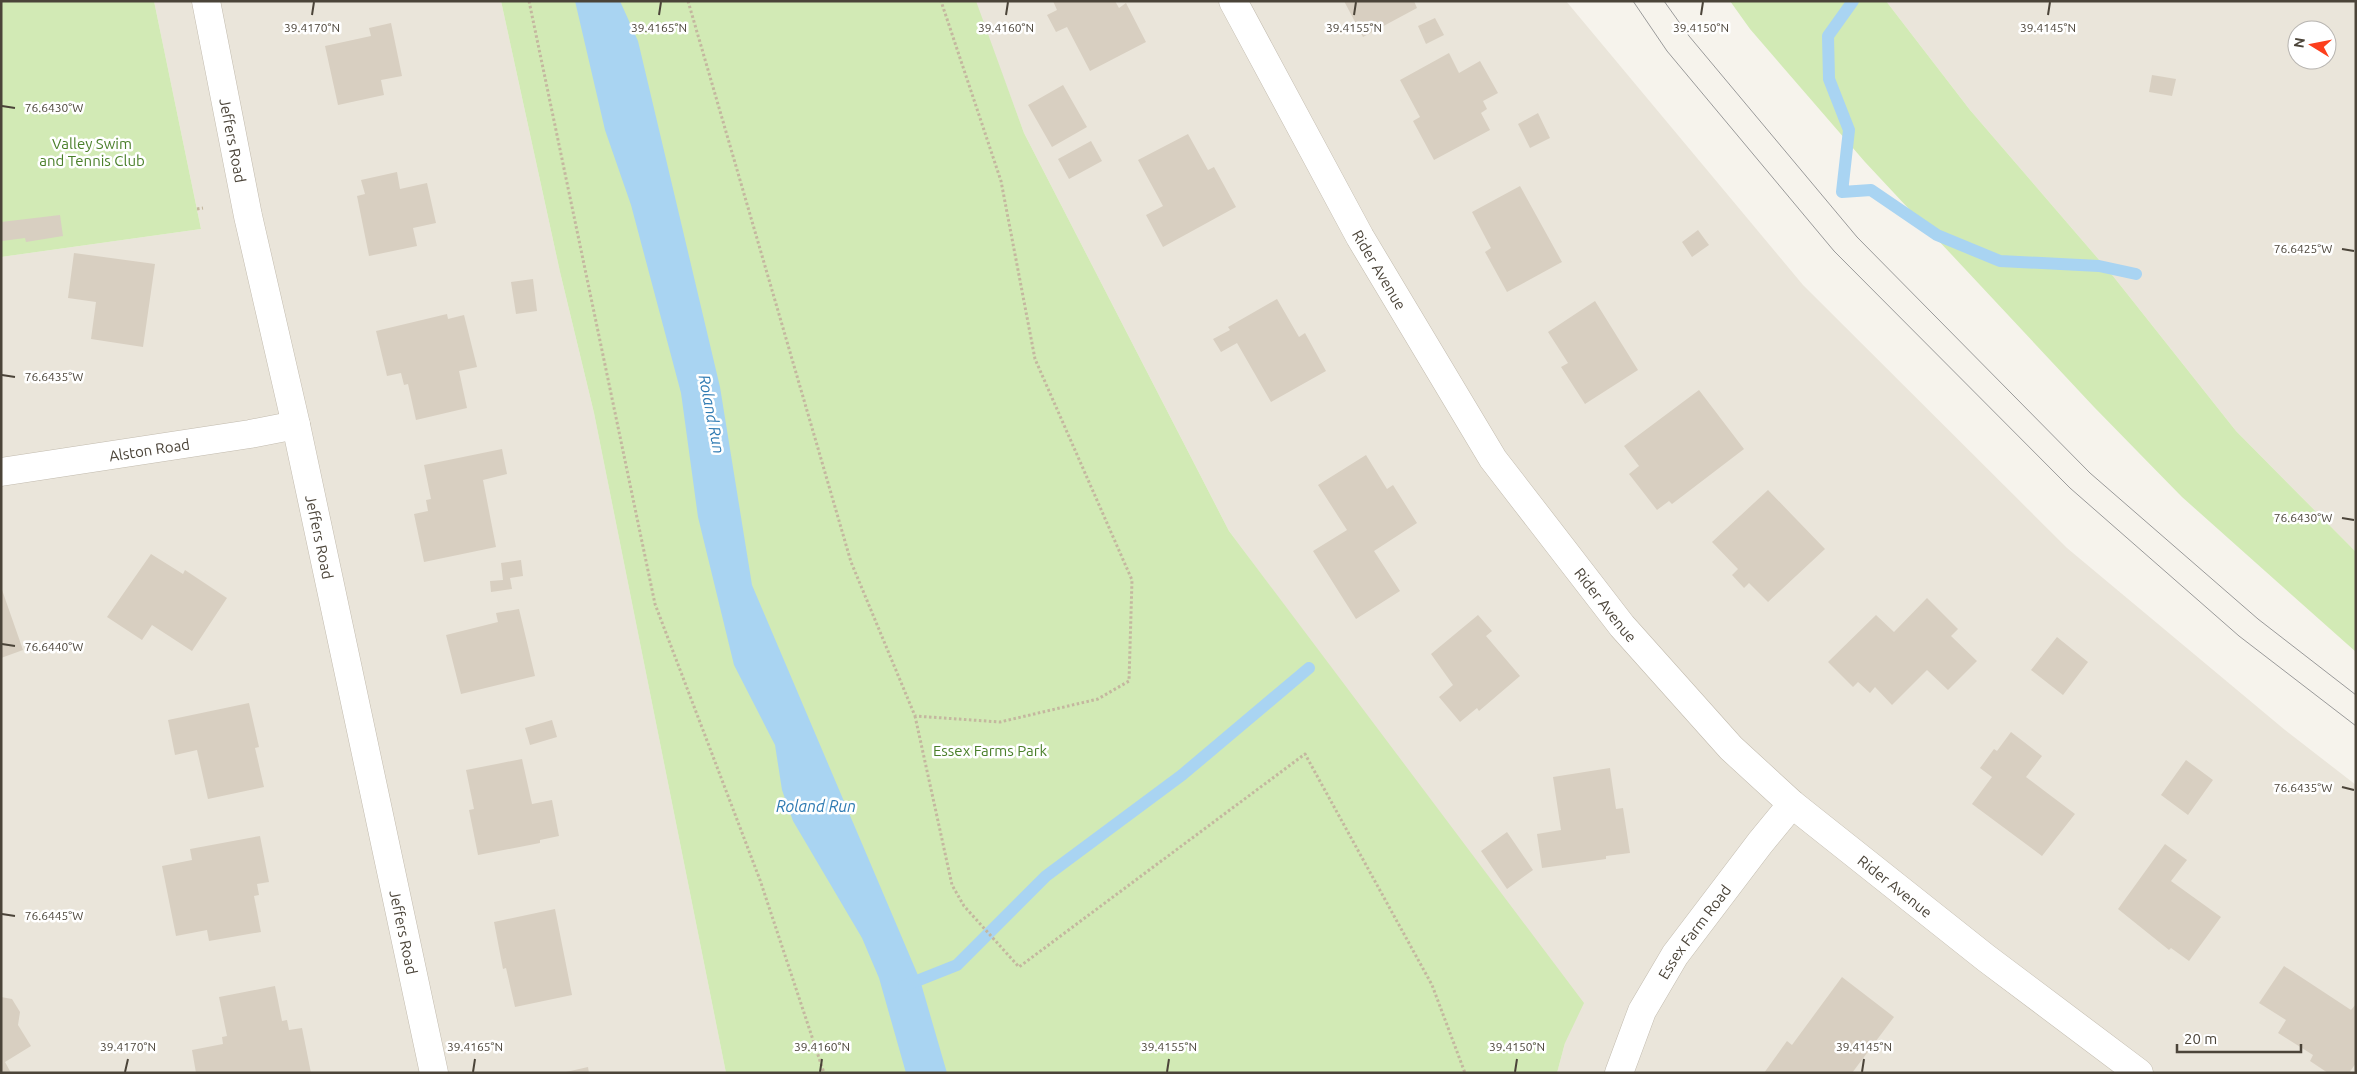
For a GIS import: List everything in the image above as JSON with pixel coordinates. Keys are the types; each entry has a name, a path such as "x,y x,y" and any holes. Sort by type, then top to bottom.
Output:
{"street":[{"name":"Jeffers Road","path":"206,1 248,216 296,425 434,1073"},
{"name":"Rider Avenue","path":"1233,1 1360,237 1493,459 1622,626 1731,748 1792,804 1986,958 2139,1073"},
{"name":"Alston Road","path":"1,472 250,434 296,425"},
{"name":"Essex Farm Road","path":"1619,1073 1642,1012 1675,955 1792,804"}],"path":[{"path":"529,1 655,604 760,880 824,1073"},
{"path":"688,1 851,562 915,716 952,885 964,906 1019,967 1305,754 1432,985 1465,1073"},
{"path":"915,716 1000,722 1098,699 1129,681 1132,580 1035,359 1001,182 941,1"},
{"path":"197,209 203,208"}],"shaded area":[{"path":"154,1 501,1 560,272 594,413 726,1073 1,1073 1,257 201,229"},
{"path":"975,1 1566,1 1803,285 2067,548 2285,730 2356,785 2356,1073 1557,1073 1565,1043 1448,825 1229,531 1024,133"},
{"path":"1886,1 2356,1 2356,552 2236,431 2113,276 1970,110"}],"green space":[{"name":"Valley Swim and Tennis Club","path":"1,1 154,1 201,229 1,257"},
{"name":"Essex Farms Park","path":"501,1 976,1 1024,133 1229,531 1584,1003 1565,1043 1557,1073 726,1073 594,413 560,272"},
{"path":"1730,1 1886,1 1970,110 2113,276 2236,431 2356,552 2356,652 2182,497 2094,407 1865,162 1750,29"}],"water":[{"name":"Roland Run","path":"575,1 620,1 638,41 720,387 752,585 920,980 947,1073 906,1073 879,978 862,938 793,821 782,790 775,745 734,665 698,517 681,393 631,205 605,130"}],"building":[{"path":"1053,1 1115,1 1119,8 1126,3 1146,42 1090,71 1067,27 1056,32 1047,15 1057,10"},
{"path":"1344,1 1414,1 1417,8 1363,37"},
{"path":"1435,18 1444,35 1426,44 1418,26"},
{"path":"391,23 402,76 381,80 384,95 338,105 325,46 371,36 369,28"},
{"path":"1449,53 1459,73 1480,61 1498,93 1483,101 1487,109 1481,113 1490,130 1434,160 1413,121 1420,117 1400,80"},
{"path":"2152,75 2176,79 2172,96 2149,92"},
{"path":"1063,85 1087,127 1052,147 1028,105"},
{"path":"1538,113 1550,138 1530,148 1518,124"},
{"path":"1188,134 1208,170 1214,167 1236,207 1163,247 1146,215 1163,206 1138,160"},
{"path":"1091,141 1102,161 1069,179 1058,159"},
{"path":"397,172 400,189 427,183 436,223 413,228 417,246 369,256 357,196 365,194 361,180"},
{"path":"1520,186 1562,262 1507,292 1485,252 1491,248 1472,212"},
{"path":"60,215 63,236 26,242 25,238 2,241 1,222"},
{"path":"1698,230 1709,245 1692,257 1682,242"},
{"path":"74,253 155,264 143,347 91,339 96,302 68,298"},
{"path":"533,279 537,311 516,314 511,282"},
{"path":"1277,299 1299,337 1305,333 1326,371 1271,402 1237,343 1221,352 1213,339 1230,330 1228,327"},
{"path":"1595,301 1638,370 1585,404 1561,367 1568,363 1548,332"},
{"path":"447,314 448,319 464,315 477,367 459,371 467,408 416,420 408,384 404,385 401,373 387,376 376,331"},
{"path":"1699,390 1744,449 1672,504 1669,501 1657,510 1629,474 1639,466 1624,446"},
{"path":"502,449 507,474 483,480 496,547 424,562 414,514 428,511 426,500 431,499 424,465"},
{"path":"1366,455 1387,489 1393,485 1417,523 1374,551 1400,591 1356,619 1313,551 1347,530 1318,485"},
{"path":"1768,490 1825,549 1768,602 1749,583 1744,588 1732,575 1738,569 1712,542"},
{"path":"151,554 183,574 185,570 227,598 192,651 152,625 142,640 107,617"},
{"path":"521,560 523,576 510,578 512,589 491,592 490,581 503,580 501,563"},
{"path":"1,587 23,650 1,658"},
{"path":"1927,598 1958,629 1951,636 1977,661 1948,690 1927,670 1892,705 1875,687 1870,693 1858,682 1853,687 1828,662 1876,615 1894,632"},
{"path":"519,609 535,676 461,694 446,635 498,622 496,613"},
{"path":"1478,615 1492,631 1486,636 1520,676 1479,711 1477,708 1460,722 1439,697 1453,685 1431,654"},
{"path":"2057,637 2088,662 2063,695 2031,670"},
{"path":"249,703 259,747 255,748 264,787 208,799 197,750 175,755 168,720"},
{"path":"552,720 557,737 530,745 525,728"},
{"path":"2011,732 2042,756 2026,777 2075,814 2042,856 1972,804 1992,777 1980,768 1994,749 1997,751"},
{"path":"522,759 532,804 552,800 559,836 540,840 540,843 478,855 469,810 474,809 466,770"},
{"path":"2186,760 2213,780 2188,815 2161,795"},
{"path":"1610,768 1616,809 1623,808 1630,853 1606,856 1606,859 1542,868 1537,834 1561,830 1553,777"},
{"path":"1507,832 1533,870 1507,889 1481,851"},
{"path":"260,836 269,882 257,884 259,895 254,896 261,932 209,941 207,930 176,936 162,866 192,860 190,849"},
{"path":"2165,844 2187,860 2171,881 2221,917 2189,961 2171,948 2169,950 2118,909"},
{"path":"555,909 572,995 515,1007 506,968 503,969 494,922"},
{"path":"2284,966 2351,1010 2356,1004 2356,1063 2349,1073 2328,1073 2310,1061 2313,1055 2278,1033 2286,1020 2259,1003"},
{"path":"1842,977 1894,1017 1852,1073 1764,1073 1787,1041 1792,1045"},
{"path":"275,986 282,1021 287,1020 289,1030 302,1028 311,1073 196,1073 192,1050 223,1044 222,1037 227,1036 219,997"},
{"path":"1,997 12,999 20,1012 18,1025 31,1046 5,1062 11,1073 1,1073"},
{"path":"588,1067 589,1073 566,1073 566,1072"}],"waterway":[{"path":"1853,1 1828,36 1829,79 1849,130 1842,192 1871,190 1937,235 2000,261 2099,266 2136,274"},
{"path":"904,986 957,965 1046,876 1182,775 1309,668"}],"tram line":[{"path":"1633,1 1667,51 1834,251 2070,488 2239,636 2356,726"},
{"path":"1664,1 1689,36 1857,237 2090,473 2258,619 2356,695"}]}
